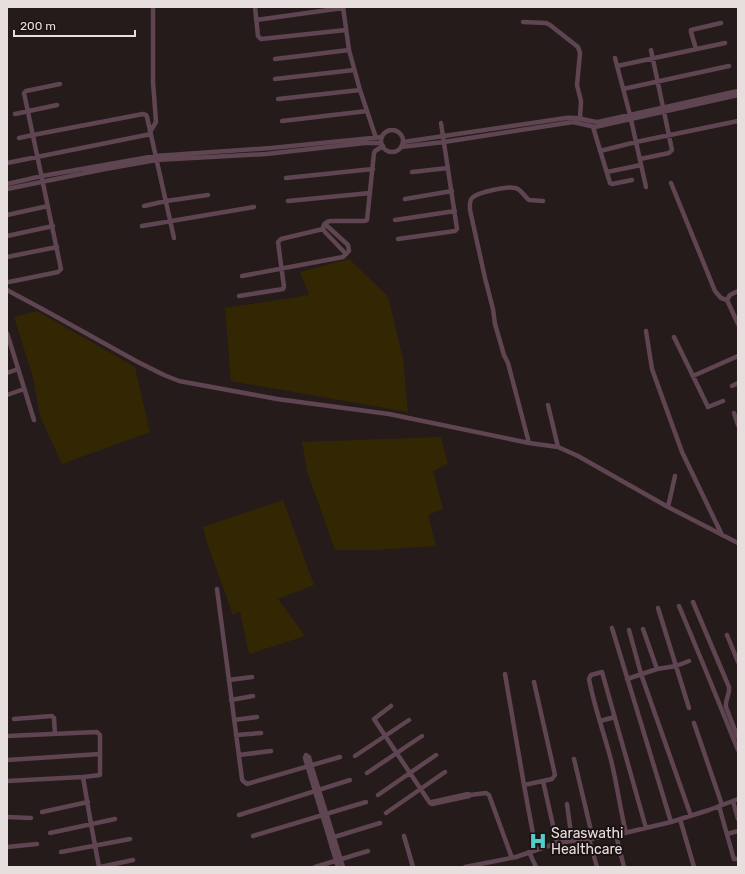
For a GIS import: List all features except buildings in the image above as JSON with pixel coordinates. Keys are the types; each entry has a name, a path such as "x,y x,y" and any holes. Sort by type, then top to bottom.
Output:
{"street":[{"path":"7,163 150,133 156,122 153,82 153,7"},
{"path":"255,7 258,36 261,40 346,30"},
{"path":"256,20 343,8 349,50 354,70 376,138 382,142 386,150 392,152 396,151 402,144 443,136 562,118 573,117 598,122 631,117"},
{"path":"524,22 550,25 578,47 580,53 577,85 581,101 580,118"},
{"path":"696,49 691,30 721,23"},
{"path":"617,66 726,43"},
{"path":"275,59 349,50"},
{"path":"640,159 670,152 672,150 651,50"},
{"path":"615,58 631,117 646,186"},
{"path":"623,89 729,66"},
{"path":"275,79 354,70"},
{"path":"9,282 60,272 61,269 24,93 60,84"},
{"path":"278,99 360,90"},
{"path":"402,144 444,142 573,122 593,127 738,91"},
{"path":"664,109 738,95"},
{"path":"15,114 58,105"},
{"path":"282,121 367,111"},
{"path":"19,138 143,114 147,116 174,238"},
{"path":"600,151 738,121"},
{"path":"398,239 456,231 455,211 441,123"},
{"path":"593,127 610,183 612,184 632,180"},
{"path":"323,229 325,224 330,221 366,221 368,218 375,151 382,142 386,132 389,131 395,131 400,135 402,138 402,144"},
{"path":"7,184 100,170 156,158 376,138"},
{"path":"156,158 266,154 382,142"},
{"path":"607,172 641,165"},
{"path":"412,172 448,168"},
{"path":"286,178 372,169"},
{"path":"7,189 42,179"},
{"path":"671,183 715,291 721,298 727,300 736,312 738,324"},
{"path":"528,443 508,363 504,355 495,324 470,210 470,201 472,197 480,193 511,187 519,189 529,200 543,201"},
{"path":"405,199 452,190"},
{"path":"288,201 370,193"},
{"path":"144,206 166,201 208,195"},
{"path":"7,215 48,206"},
{"path":"142,226 254,207"},
{"path":"395,220 455,211"},
{"path":"242,276 343,257 348,251 348,245 325,224"},
{"path":"7,236 53,226"},
{"path":"323,229 346,254"},
{"path":"239,296 283,289 279,240 323,229"},
{"path":"7,257 57,247"},
{"path":"7,290 136,361 180,381 277,399 389,414 528,443 558,447 578,456 668,507 738,543"},
{"path":"727,300 730,295 738,291"},
{"path":"646,331 652,369 682,452 722,535"},
{"path":"7,333 10,350 18,369 34,420"},
{"path":"674,337 708,407 723,401"},
{"path":"693,376 738,356"},
{"path":"7,372 18,369"},
{"path":"732,386 738,383"},
{"path":"7,395 24,389"},
{"path":"548,405 558,447"},
{"path":"734,413 738,425"},
{"path":"668,507 675,476"},
{"path":"217,589 238,755 243,782 247,784 340,757"},
{"path":"692,602 729,687 730,692 726,703 738,750"},
{"path":"678,606 733,732 738,738"},
{"path":"658,608 689,708"},
{"path":"612,628 671,822"},
{"path":"643,629 657,669"},
{"path":"629,630 641,674 691,816"},
{"path":"727,635 738,662"},
{"path":"627,679 657,669 676,666 689,661"},
{"path":"626,833 611,760 589,679 591,675 602,672 646,828"},
{"path":"505,674 536,850"},
{"path":"229,680 252,677"},
{"path":"524,785 552,779 554,777 534,682"},
{"path":"231,700 253,696"},
{"path":"391,706 374,719 430,803 432,804 470,795 486,793 489,795 512,858"},
{"path":"14,719 52,716 54,718 55,734"},
{"path":"234,720 257,717"},
{"path":"600,721 615,717"},
{"path":"355,756 409,720"},
{"path":"694,724 721,806 733,856 734,859 738,859"},
{"path":"7,736 97,732 100,735 100,775 7,781"},
{"path":"236,735 261,733"},
{"path":"367,773 422,736"},
{"path":"238,755 271,751"},
{"path":"7,760 100,754"},
{"path":"378,795 436,755"},
{"path":"574,759 597,867"},
{"path":"309,766 338,860 338,867"},
{"path":"386,813 445,772"},
{"path":"83,777 100,867 133,860"},
{"path":"239,815 350,780"},
{"path":"543,781 557,844"},
{"path":"465,867 512,858 557,844 616,835 671,822 736,800 738,819"},
{"path":"42,812 88,802"},
{"path":"254,836 366,802"},
{"path":"567,804 572,841"},
{"path":"7,817 31,818"},
{"path":"50,833 115,819"},
{"path":"680,819 694,867"},
{"path":"331,838 380,823"},
{"path":"727,834 738,831"},
{"path":"616,835 624,867"},
{"path":"404,836 412,867"},
{"path":"61,852 130,839"},
{"path":"7,847 37,844"},
{"path":"315,867 368,851"},
{"path":"529,852 536,867"},
{"path":"338,860 343,867"}],"shaded area":[{"path":"349,259 388,296 403,359 408,412 231,381 225,308 309,295 300,272"},
{"path":"37,311 135,367 150,432 62,464 40,416 33,377 14,317"},
{"path":"441,437 448,464 433,471 443,509 428,515 436,546 373,550 335,550 307,471 302,442"},
{"path":"283,500 314,585 278,599 305,636 249,654 240,611 233,615 206,540 203,527"}],"place":[{"name":"Saraswathi Healthcare","path":"538,841"}]}
